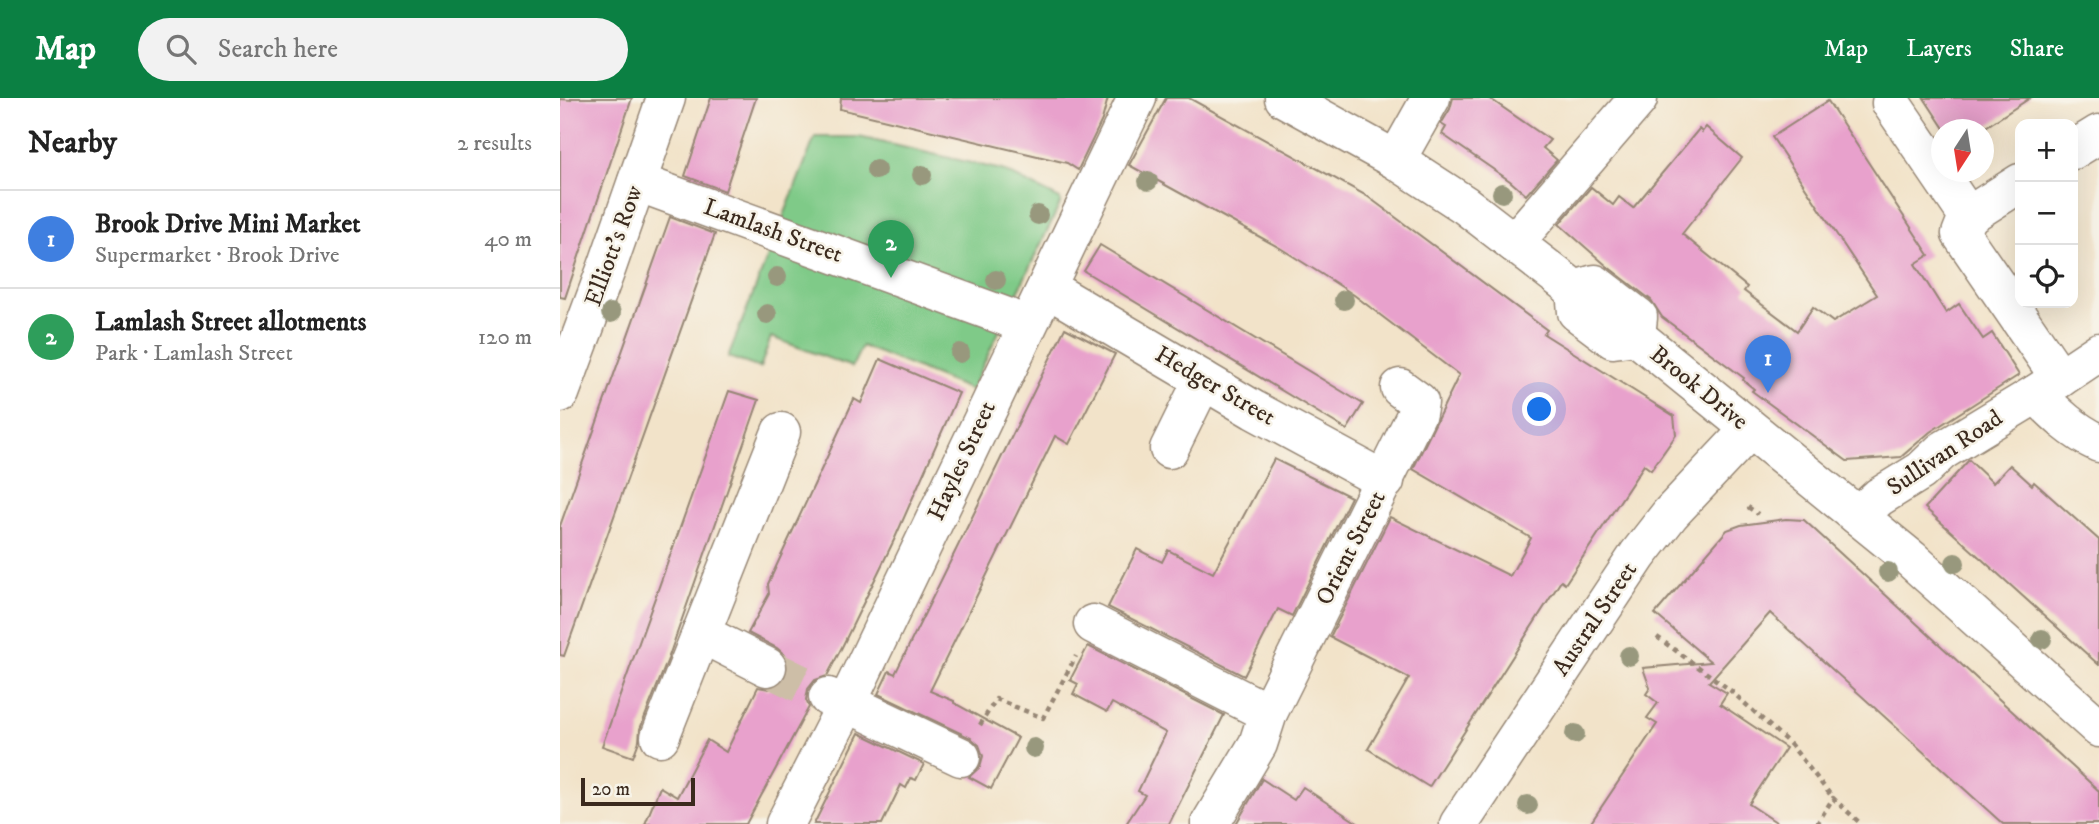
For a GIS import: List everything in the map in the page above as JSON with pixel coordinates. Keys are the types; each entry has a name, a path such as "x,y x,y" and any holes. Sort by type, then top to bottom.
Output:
{"street":[{"name":"Elliott's Row","path":"560,393 666,98"},
{"name":"Hayles Street","path":"785,824 838,700 1047,288 1137,98"},
{"name":"Brook Drive","path":"1284,98 1396,160 1465,205 1575,290 1595,284 1638,317 1636,337 1911,559 2099,728"},
{"path":"1396,160 1431,98"},
{"path":"1514,243 1638,99"},
{"path":"1891,103 1968,216"},
{"path":"2078,147 2099,134"},
{"name":"Lamlash Street","path":"637,182 994,312 1026,327"},
{"path":"2015,186 1968,216 1961,234 2048,386 2061,420 2078,433 2099,443"},
{"name":"Hedger Street","path":"1047,288 1254,410 1385,481"},
{"name":"Sullivan Road","path":"1858,516 1879,497 1921,471 1942,451 2099,352"},
{"path":"1169,449 1203,380"},
{"name":"Orient Street","path":"1210,824 1258,744 1268,713 1417,414 1419,402 1400,388"},
{"name":"Austral Street","path":"1459,824 1638,555 1678,505 1750,429"},
{"path":"660,737 781,432"},
{"path":"1093,624 1268,713"},
{"path":"702,634 767,667"},
{"path":"838,700 961,757"}],"path":[{"path":"1748,507 1758,514"},
{"path":"961,757 996,699 1043,718 1093,624"},
{"path":"1657,637 1730,690 1791,745 1833,799 1861,824"},
{"path":"1816,824 1833,799"}],"green space":[{"path":"815,137 859,137 1002,170 1060,199 1060,204 971,390 862,346 852,367 771,337 760,368 728,357"}],"building":[{"path":"632,98 565,298 560,297 560,99"},
{"path":"711,98 756,98 725,191 685,176"},
{"path":"841,98 1108,98 1102,120 1078,170 1067,163 840,109"},
{"path":"1166,98 1189,98 1367,196 1547,330 1544,334 1674,416 1676,435 1651,470 1644,465 1565,584 1561,581 1429,787 1368,749 1409,678 1330,637 1390,517 1510,576 1531,538 1413,469 1459,375 1331,280 1280,248 1129,165"},
{"path":"1453,98 1489,98 1550,140 1543,148 1557,160 1526,195 1442,134 1446,127 1441,124"},
{"path":"1924,98 2030,98 1994,122 1994,119 1938,119"},
{"path":"1828,101 1929,255 1915,264 1946,313 1959,304 1983,339 1992,333 2019,375 1930,432 1901,457 1847,461 1752,391 1754,389 1744,378 1662,317 1651,300 1559,224 1591,187 1613,205 1619,197 1633,208 1699,129 1702,132 1706,127 1742,158 1682,234 1747,287 1744,291 1797,331 1813,307 1833,322 1877,295 1772,137"},
{"path":"670,217 715,234 564,656 560,655 560,526"},
{"path":"1100,245 1363,404 1347,430 1084,271"},
{"path":"1065,328 1115,354 1069,444 1055,436 930,691 954,701 1018,738 991,789 969,777 980,767 983,756 979,745 971,738 878,694 889,671 895,674"},
{"path":"880,359 959,393 895,538 842,647 827,676 815,680 808,689 806,700 809,707 746,824 645,824 660,787 677,797 707,740 726,752 758,687 769,689 778,686 787,676 789,665 785,655 748,633 769,594 768,584 854,399 861,403"},
{"path":"729,391 759,400 668,659 640,729 633,757 602,746"},
{"path":"1274,459 1351,497 1292,616 1278,609 1244,676 1108,607 1137,549 1162,562 1168,550 1213,573"},
{"path":"1969,460 1993,483 2010,465 2032,485 2034,482 2099,540 2099,665 1925,508"},
{"path":"1786,519 1804,520 2099,791 2099,824 2003,824 1770,613 1709,682 1727,693 1720,704 1786,748 1749,804 1779,824 1590,824 1657,724 1647,718 1658,703 1646,694 1650,688 1643,668 1711,662 1655,614 1727,530 1741,525"},
{"path":"1088,646 1224,715 1169,824 1126,824 1145,795 1138,791 1166,733 1112,703 1107,712 1073,694 1078,684 1070,680"},
{"path":"859,733 924,764 916,780 911,778 906,788 901,785 882,824 814,824"},
{"path":"1262,779 1294,800 1303,787 1359,824 1236,824"}],"tunnel":[{"path":"767,667 828,697"}],"place":[{"name":"Lamlash Street allotments","path":"891,278"},
{"name":"Brook Drive Mini Market","path":"1768,393"}]}
